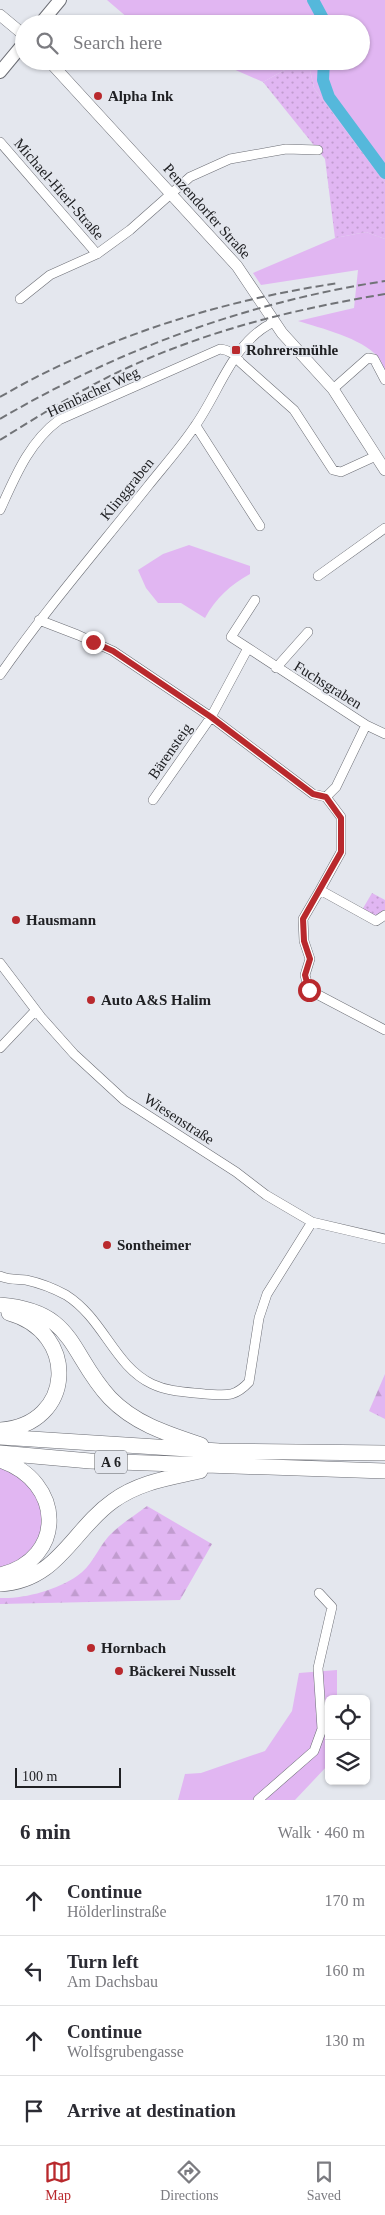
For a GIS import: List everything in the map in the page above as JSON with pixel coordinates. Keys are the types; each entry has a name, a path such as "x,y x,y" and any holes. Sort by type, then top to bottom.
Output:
{"highway":[{"path":"0,1305 17,1306 37,1313 58,1325 72,1341 90,1371 110,1398 129,1414 150,1427 219,1451"},
{"path":"0,1313 20,1316 38,1326 49,1338 57,1352 60,1374 56,1395 45,1412 32,1421 0,1430"},
{"name":"A 6","path":"0,1437 219,1451 385,1453"},
{"name":"A 6","path":"0,1453 90,1461 385,1471"},
{"path":"0,1460 20,1469 31,1477 40,1488 46,1499 50,1523 43,1544 36,1555 18,1568 0,1575"},
{"path":"0,1584 27,1580 49,1566 70,1546 94,1517 116,1499 135,1488 163,1479 223,1467"}],"main road":[{"path":"48,15 60,0"},
{"path":"0,15 15,28"},
{"path":"0,72 15,54"},
{"name":"Penzendorfer Straße","path":"57,70 237,266 274,322 292,345 333,389 385,470"}],"street":[{"name":"Michael-Hierl-Straße","path":"0,142 97,254"},
{"path":"20,299 50,274 97,254 130,230 190,177 230,159 286,150 318,150"},
{"name":"Klinggraben","path":"0,675 39,620 196,426 236,357 258,330 274,322"},
{"name":"Hembacher Weg","path":"0,510 19,468 39,437 59,420 220,350 225,350 236,357"},
{"path":"236,357 294,410 333,470 340,472 376,456"},
{"path":"333,389 368,358 374,359 385,380"},
{"path":"196,426 260,526"},
{"path":"318,576 385,528"},
{"name":"Fuchsgraben","path":"255,600 231,637 276,668 385,734"},
{"path":"39,620 78,634 113,651 211,717 313,794 326,797 341,818 341,852 303,919 304,941 310,959 305,975 309,990 385,1030"},
{"name":"Fuchsgraben","path":"276,668 308,632"},
{"path":"211,717 248,648"},
{"name":"Bärensteig","path":"153,800 211,717"},
{"name":"Fuchsgraben","path":"326,797 336,787 366,724"},
{"path":"320,890 376,921 385,915"},
{"name":"Wiesenstraße","path":"0,963 35,1011 74,1054 124,1100 236,1172 266,1195 312,1222 385,1239"},
{"path":"0,1048 35,1011"},
{"path":"0,1276 44,1285 65,1295 82,1307 98,1323 121,1358 138,1376 154,1385 171,1391 229,1396 241,1390 249,1382 262,1306 267,1294 312,1222"},
{"path":"258,1800 314,1751 322,1729 318,1668 332,1607 319,1593"}],"green space":[{"path":"107,0 385,0 385,183 314,88 310,70 370,70 370,15 124,15"},
{"path":"236,70 285,70 263,82"},
{"path":"285,70 310,70 314,88 385,183 385,239 366,232 335,238 325,159 263,82"},
{"path":"366,232 385,239 385,371 378,357 362,344 340,334 298,321 354,308 358,270 261,285 253,273 335,238"},
{"path":"189,545 250,566 250,574 224,593 205,618 181,603 158,603 146,588 138,570 163,554"},
{"path":"372,893 385,900 385,910 374,916 362,910"},
{"path":"385,1374 385,1419 369,1411"},
{"path":"0,1466 34,1486 46,1522 27,1558 0,1570"},
{"path":"147,1506 212,1544 180,1600 0,1604 0,1598 40,1593 77,1576 86,1568 112,1533"},
{"path":"337,1670 337,1695 325,1695 325,1768 295,1800 178,1800 185,1774 201,1773 265,1751 292,1711 299,1673"}],"waterway":[{"path":"313,0 321,15"},
{"path":"324,70 323,80 329,97 385,173"}],"railway":[{"path":"0,419 91,371 138,350 186,332 235,315 284,302 334,290 385,281"},
{"path":"0,397 80,356 164,324 251,300 339,283"},
{"path":"0,440 96,383 160,354 223,331 255,322 319,306 385,294"}],"place":[{"name":"Alpha Ink","path":"98,96"},
{"name":"Rohrersmühle","path":"236,350"},
{"name":"Hausmann","path":"16,920"},
{"name":"Auto A&S Halim","path":"91,1000"},
{"name":"Sontheimer","path":"107,1245"},
{"name":"Hornbach","path":"91,1648"},
{"name":"Bäckerei Nusselt","path":"119,1671"}],"route":[{"path":"93,642 113,651 211,717 313,794 326,797 341,818 341,852 303,919 304,941 310,959 305,975 309,990"}]}
